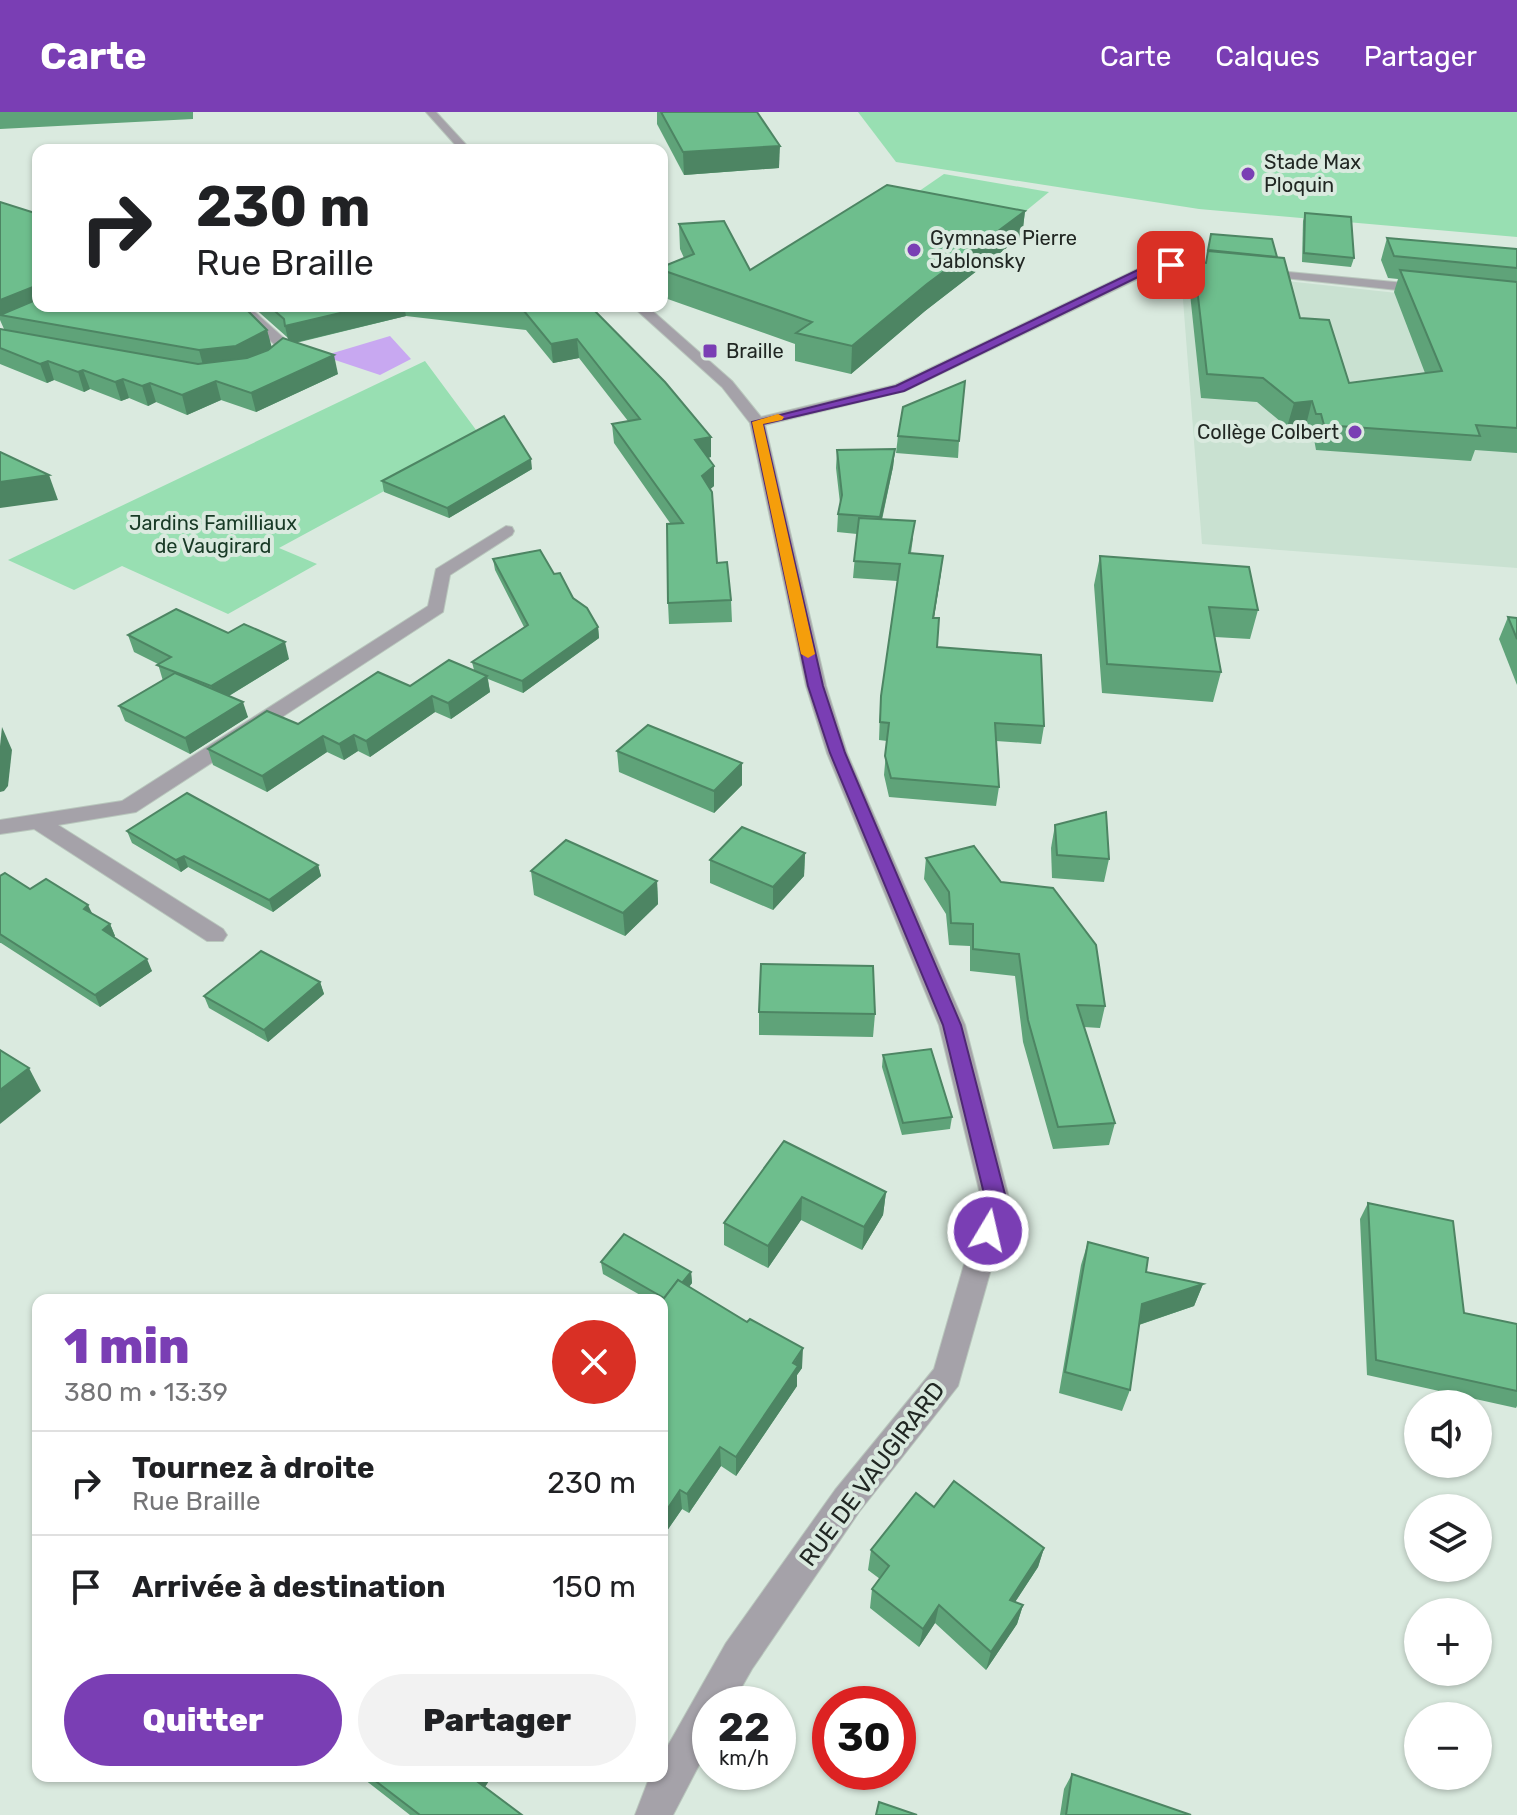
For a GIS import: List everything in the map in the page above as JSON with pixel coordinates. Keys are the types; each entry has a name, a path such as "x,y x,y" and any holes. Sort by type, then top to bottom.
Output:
{"street":[{"path":"431,112 460,144"},
{"path":"757,422 900,388 1146,270 1171,265 1443,290"},
{"path":"247,312 281,343 282,351 276,357 255,367"},
{"name":"RUE DE VAUGIRARD","path":"646,312 727,384 757,422 816,686 837,753 952,1025 996,1202 947,1376 847,1501 739,1656 722,1686"},
{"path":"0,827 128,807 437,608 442,573 506,531"},
{"path":"37,821 215,935"},
{"name":"RUE DE VAUGIRARD","path":"668,1782 692,1739"},
{"name":"RUE DE VAUGIRARD","path":"654,1815 668,1782"}],"shaded area":[{"name":"Collège Colbert","path":"1181,274 1239,276 1517,306 1517,568 1202,544"},
{"path":"390,336 411,359 380,375 323,356"}],"green space":[{"name":"Stade Max Ploquin","path":"858,112 1517,112 1517,237 1199,209 896,162"},
{"path":"944,174 1049,192 1005,228 896,207"},
{"name":"Jardins Familliaux de Vaugirard","path":"425,361 482,438 279,548 317,564 228,614 122,566 74,590 8,560"}],"building":[{"path":"661,112 757,112 780,146 683,152"},
{"path":"887,185 1025,211 927,284 852,346 796,333 812,322 668,272 668,265 694,254 679,224 724,221 750,270"},
{"path":"0,202 32,212 32,287 0,300"},
{"path":"1305,213 1351,217 1354,258 1304,253"},
{"path":"1211,234 1272,239 1277,257 1208,250"},
{"path":"1387,238 1517,249 1517,268 1394,256"},
{"path":"1208,251 1284,258 1300,318 1329,320 1349,383 1442,371 1400,270 1517,282 1517,428 1476,425 1480,436 1324,425 1312,401 1294,403 1263,378 1207,374 1194,262 1206,263"},
{"path":"32,302 32,312 249,312 267,330 236,346 199,350 0,315"},
{"path":"276,312 344,312 285,326 284,319"},
{"path":"525,312 596,312 665,382 711,437 695,440 714,466 702,476 712,492 717,563 727,562 731,600 668,603 667,524 683,523 612,424 640,419 577,339 551,344"},
{"path":"0,329 198,364 247,358 268,350 283,338 334,355 251,393 216,381 182,395 150,383 142,386 123,379 115,382 48,361 40,364 0,348"},
{"path":"965,381 959,441 898,436 903,407"},
{"path":"504,416 531,459 447,508 382,481"},
{"path":"895,449 880,517 838,514 842,495 837,450"},
{"path":"0,452 49,475 0,482"},
{"path":"859,518 915,521 909,553 943,556 933,618 939,618 937,647 1041,655 1044,726 995,723 999,787 891,778 885,756 889,723 880,722 881,696 900,564 854,561"},
{"path":"540,550 554,574 560,573 573,598 587,608 598,627 522,681 472,662 528,625 493,559"},
{"path":"1100,556 1249,567 1258,610 1209,607 1221,672 1107,664"},
{"path":"176,609 228,633 244,624 285,642 211,686 157,665 171,657 128,635"},
{"path":"1508,617 1517,618 1517,639"},
{"path":"449,660 487,676 448,703 432,696 366,741 354,735 339,744 323,736 262,776 208,749 267,711 298,724 378,672 410,686"},
{"path":"175,673 243,702 185,738 119,706"},
{"path":"648,725 742,763 714,791 617,751"},
{"path":"187,793 318,865 269,900 184,856 176,860 127,831"},
{"path":"1106,812 1109,859 1057,855 1055,825"},
{"path":"742,827 805,853 773,887 710,860"},
{"path":"566,840 657,881 623,913 531,871"},
{"path":"974,846 1001,882 1053,888 1096,945 1105,1006 1077,1005 1115,1123 1058,1127 1028,1020 1019,954 973,949 973,924 951,923 949,892 926,858"},
{"path":"5,873 30,889 46,879 88,905 84,909 110,924 103,930 147,959 95,995 0,934 0,876"},
{"path":"261,951 320,982 264,1030 204,996"},
{"path":"761,964 873,966 875,1014 759,1012"},
{"path":"931,1049 952,1117 903,1123 883,1055"},
{"path":"0,1050 29,1068 0,1090"},
{"path":"784,1141 886,1192 864,1227 802,1197 768,1246 724,1223"},
{"path":"1368,1203 1453,1221 1464,1313 1517,1324 1517,1391 1376,1360"},
{"path":"624,1234 691,1272 682,1283 678,1280 667,1294 657,1294 601,1262"},
{"path":"1088,1242 1148,1258 1146,1272 1203,1284 1142,1304 1130,1390 1065,1372"},
{"path":"678,1280 747,1322 750,1319 803,1348 793,1363 798,1366 736,1457 720,1447 687,1494 680,1490 668,1508 668,1294"},
{"path":"954,1481 1044,1548 1010,1600 1023,1605 991,1652 939,1605 923,1629 872,1589 889,1566 871,1550 916,1493 934,1507"},
{"path":"1072,1774 1191,1815 1066,1815"},
{"path":"377,1782 478,1782 522,1815 420,1815"},
{"path":"879,1802 917,1815 876,1815"}],"slow traffic":[{"path":"778,417 757,422 808,654"}],"place":[{"name":"Stade Max Ploquin","path":"1248,174"},
{"name":"Gymnase Pierre Jablonsky","path":"914,250"},
{"name":"Braille","path":"710,351"},
{"name":"Collège Colbert","path":"1355,432"}],"route":[{"path":"988,1231 996,1202 952,1025 837,753 816,686 757,422 900,388 1146,270 1171,265"}]}
